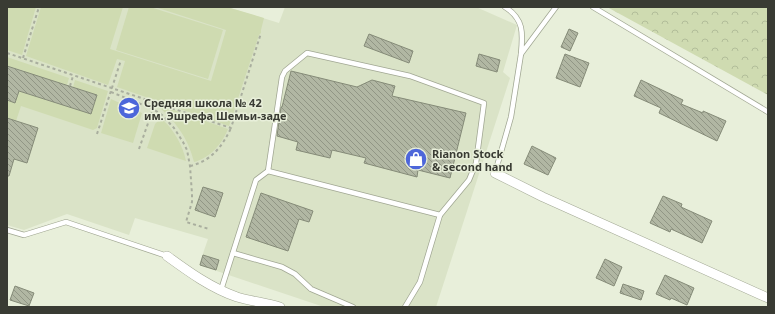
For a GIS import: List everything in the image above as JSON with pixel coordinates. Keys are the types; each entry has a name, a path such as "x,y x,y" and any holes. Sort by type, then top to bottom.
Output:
{"street":[{"path":"495,173 543,197 768,298"},
{"path":"167,256 195,276 221,290 238,297 280,307"}],"lane":[{"path":"495,173 511,117 521,54 522,38 520,22 513,12 505,7"},
{"path":"521,54 556,7"},
{"path":"592,7 768,112"},
{"path":"221,290 256,180 268,171 282,77 285,71 307,53 410,76 484,103 476,163 469,180 440,215 420,282 405,307"},
{"path":"268,171 440,215"},
{"path":"7,230 24,236 66,222 167,256"},
{"path":"233,253 282,266 295,274 311,289 353,307"}],"path":[{"path":"23,58 39,7"},
{"path":"190,166 199,164 216,152 222,145 231,128 261,34"},
{"path":"7,53 231,128"},
{"path":"97,134 121,60"},
{"path":"70,86 73,75"},
{"path":"111,92 152,109 168,121 179,135 187,150 190,166 192,202 186,222 208,230"},
{"path":"139,149 152,109"}],"shaded area":[{"path":"7,7 227,7 279,23 285,7 476,7 517,25 503,72 510,78 436,307 324,307 199,265 208,239 135,218 129,235 67,214 24,230 7,225"}],"green space":[{"path":"7,7 36,7 22,55 7,50"},
{"path":"41,7 123,7 110,49 211,81 226,30 155,7 227,7 264,18 261,33 259,35 229,126 117,87 125,61 117,59 108,85 26,56"},
{"path":"129,7 150,7 223,30 208,79 116,50"},
{"path":"607,7 768,7 768,95"},
{"path":"7,57 69,78 67,85 41,77 24,75 25,71 7,66"},
{"path":"75,80 108,91 97,128 93,130 21,106 16,121 7,118 7,100 15,102 19,91 91,114 97,95 73,87"},
{"path":"111,99 142,113 133,143 101,133"},
{"path":"154,103 228,129 215,150 200,160 194,162 188,144 179,129 168,115"},
{"path":"159,120 163,120 174,133 183,150 186,161 147,148 155,124"}],"building":[{"path":"569,29 578,33 570,51 561,47"},
{"path":"369,34 413,51 409,63 364,46"},
{"path":"479,54 500,60 497,72 476,66"},
{"path":"565,54 589,63 580,87 556,78"},
{"path":"7,66 97,95 91,114 19,91 15,103 7,100"},
{"path":"291,71 357,87 372,80 395,86 392,96 466,113 450,178 418,170 417,177 364,163 366,158 332,150 330,158 296,150 298,142 277,136 281,107"},
{"path":"641,80 683,100 681,104 703,113 703,111 726,121 717,141 659,113 661,108 634,96"},
{"path":"7,118 38,128 27,163 14,159 9,176 7,176"},
{"path":"532,146 556,158 548,175 524,164"},
{"path":"203,187 223,193 215,217 195,210"},
{"path":"261,193 313,211 309,222 299,219 288,251 246,237"},
{"path":"663,196 682,204 681,207 712,221 702,243 671,229 670,232 650,223"},
{"path":"203,255 219,260 216,270 200,265"},
{"path":"605,259 622,267 614,286 596,278"},
{"path":"665,275 694,288 687,305 671,298 670,300 656,294"},
{"path":"623,284 644,291 641,300 620,293"},
{"path":"15,286 34,293 29,306 10,300"}],"place":[{"name":"Средняя школа № 42 им. Эшрефа Шемьи-заде","path":"129,108"},
{"name":"Rianon Stock & second hand","path":"416,159"}]}
